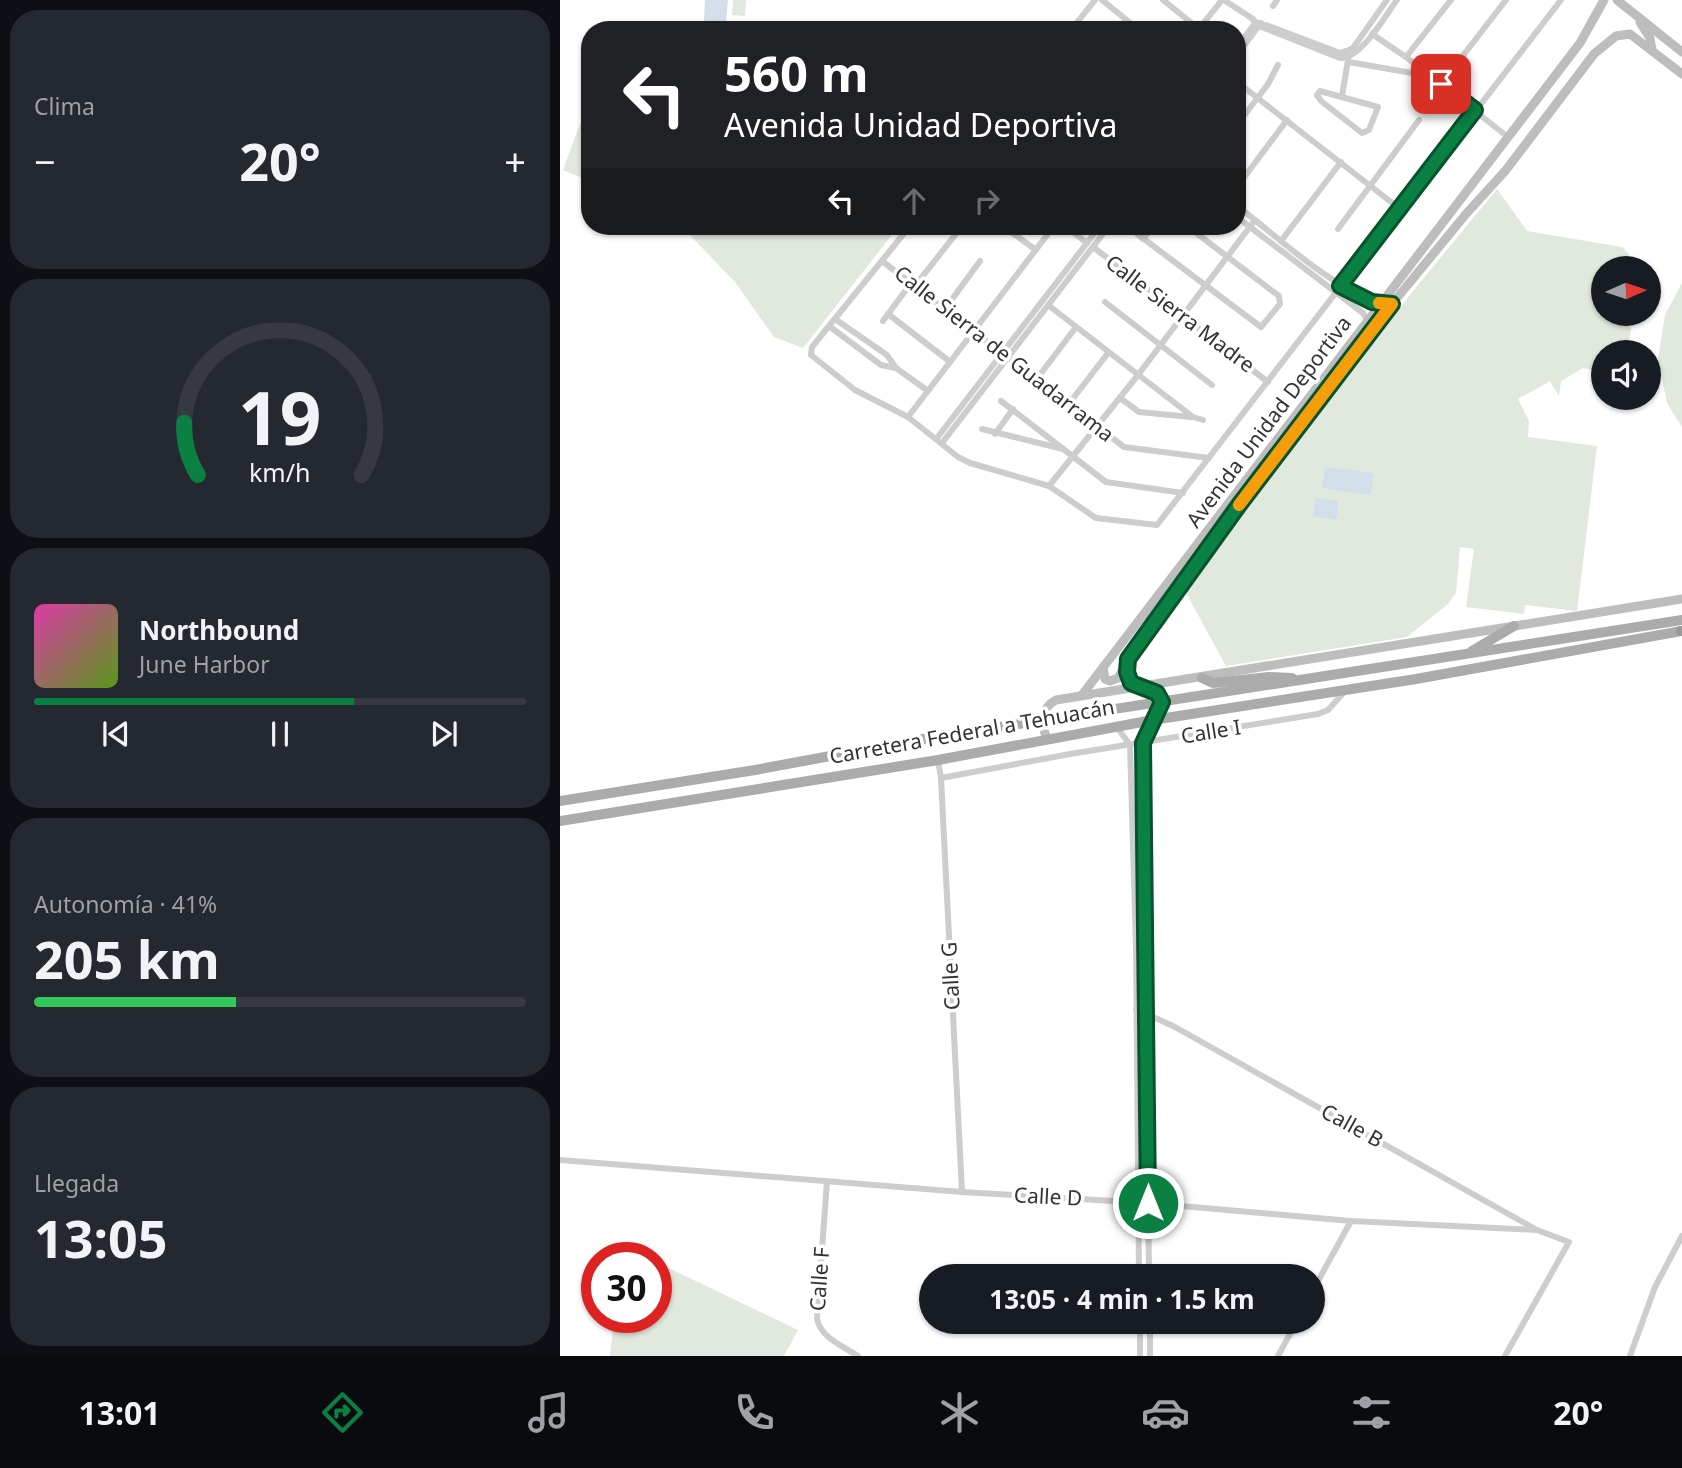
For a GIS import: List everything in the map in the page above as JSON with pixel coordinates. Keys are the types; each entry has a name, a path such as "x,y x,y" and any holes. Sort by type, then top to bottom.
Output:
{"main road":[{"name":"Carretera Federal a Tehuacán","path":"560,801 1682,620"},
{"path":"1465,655 1514,626"},
{"name":"Carretera Federal a Tehuacán","path":"560,821 938,760 1116,726 1416,679 1682,631"},
{"path":"1202,678 1213,683 1269,677 1314,679"}],"street":[{"path":"1079,21 1095,0"},
{"path":"1102,0 1126,20"},
{"path":"1163,0 1189,21"},
{"path":"1206,21 1223,0 1257,22 1348,57 1430,76"},
{"path":"1342,96 1348,57 1387,0"},
{"path":"1348,57 1360,49 1396,0"},
{"path":"1406,57 1451,0"},
{"path":"1441,84 1506,0"},
{"path":"903,235 809,352 855,390 908,417 970,463 1049,486 1096,518 1157,525 1561,0"},
{"name":"Avenida Unidad Deportiva","path":"1082,695 1248,486 1368,321 1376,303 1580,43 1604,0"},
{"path":"1617,0 1682,52"},
{"path":"1632,12 1650,38 1652,51"},
{"path":"1246,36 1257,22"},
{"path":"1246,40 1257,22"},
{"path":"1372,34 1406,57 1508,137"},
{"name":"Avenida Unidad Deportiva","path":"1368,321 1392,304 1513,161 1594,54 1616,36 1625,34 1667,39"},
{"path":"1636,37 1682,74"},
{"path":"1580,43 1586,40 1592,42 1595,47 1594,54"},
{"path":"1246,113 1278,65"},
{"path":"1246,89 1400,209"},
{"path":"1324,91 1342,96 1378,107 1368,132 1362,133 1317,95 1324,91"},
{"path":"1246,175 1286,120"},
{"path":"1338,229 1419,120"},
{"path":"1501,146 1502,158 1513,161"},
{"path":"1276,247 1341,162"},
{"path":"1246,213 1338,289 1368,321"},
{"path":"1246,232 1255,220"},
{"path":"1246,224 1338,289 1376,303 1392,304"},
{"path":"883,321 954,235"},
{"path":"1015,235 1036,250"},
{"path":"908,417 1047,235"},
{"name":"Calle Sierra Madre","path":"1077,235 1268,382"},
{"path":"1004,355 1048,305 1095,235"},
{"path":"939,441 1100,235"},
{"path":"1138,235 1261,327 1281,300 1199,235"},
{"path":"1143,239 1146,235"},
{"path":"1049,486 1071,453 1097,427 1120,398 1244,235"},
{"name":"Calle Sierra de Guadarrama","path":"882,261 1124,447 1209,458"},
{"path":"945,309 980,261"},
{"path":"1105,302 1212,385"},
{"path":"1048,305 1192,417"},
{"path":"888,314 949,361"},
{"path":"835,319 887,355 896,368 928,391"},
{"path":"829,326 881,365 896,368"},
{"path":"1036,380 1076,327"},
{"path":"1068,405 1108,353"},
{"path":"1120,398 1139,412 1203,420"},
{"path":"1001,401 1106,481 1183,493"},
{"path":"995,434 1013,409"},
{"path":"982,429 1071,453"},
{"name":"Avenida Unidad Deportiva","path":"1103,667 1105,679 1112,681 1119,676 1235,502"},
{"path":"1047,738 1044,711 1056,700 1682,599"},
{"path":"1128,659 1127,672 1131,683 1157,693 1162,702 1143,743 1149,1264"},
{"name":"Calle I","path":"941,778 1318,714 1328,710 1347,689"},
{"path":"1116,726 1130,745 1139,1264"},
{"name":"Calle G","path":"938,760 962,1192"},
{"path":"1133,870 1144,870"},
{"name":"Calle B","path":"1136,1009 1147,1012 1537,1230 1569,1242 1504,1356"},
{"name":"Calle D","path":"560,1160 962,1192 1148,1203 1351,1221 1537,1230"},
{"name":"Calle F","path":"827,1181 818,1328 824,1335 858,1356"},
{"path":"1325,1268 1351,1221"},
{"path":"1630,1356 1655,1287 1682,1236"},
{"path":"1140,1334 1140,1356"},
{"path":"1150,1334 1150,1356"},
{"path":"1278,1356 1290,1334"}],"shaded area":[{"path":"705,0 728,0 726,21 704,21"},
{"path":"733,0 746,0 745,16 732,15"},
{"path":"581,121 581,177 563,170"},
{"path":"1497,189 1527,231 1622,247 1629,254 1591,256 1591,326 1631,326 1629,340 1591,340 1591,370 1583,368 1561,381 1559,396 1550,381 1518,399 1529,421 1528,437 1597,446 1577,611 1525,605 1524,614 1466,607 1474,549 1460,547 1456,593 1448,604 1407,637 1226,666 1185,591 1405,301"},
{"path":"690,235 892,235 803,348 774,337 735,282"},
{"path":"1682,283 1682,427 1667,403 1661,374 1661,340 1665,315"},
{"path":"1325,467 1374,473 1371,495 1322,488"},
{"path":"1316,498 1339,501 1336,520 1313,516"},
{"path":"672,1270 798,1330 784,1356 610,1356 612,1333 672,1333"}],"slow traffic":[{"path":"1239,505 1392,304 1379,303"}],"route":[{"path":"1148,1203 1143,743 1162,702 1157,693 1131,683 1127,672 1128,659 1239,505 1392,304 1372,302 1340,286 1475,110 1441,84"}]}
